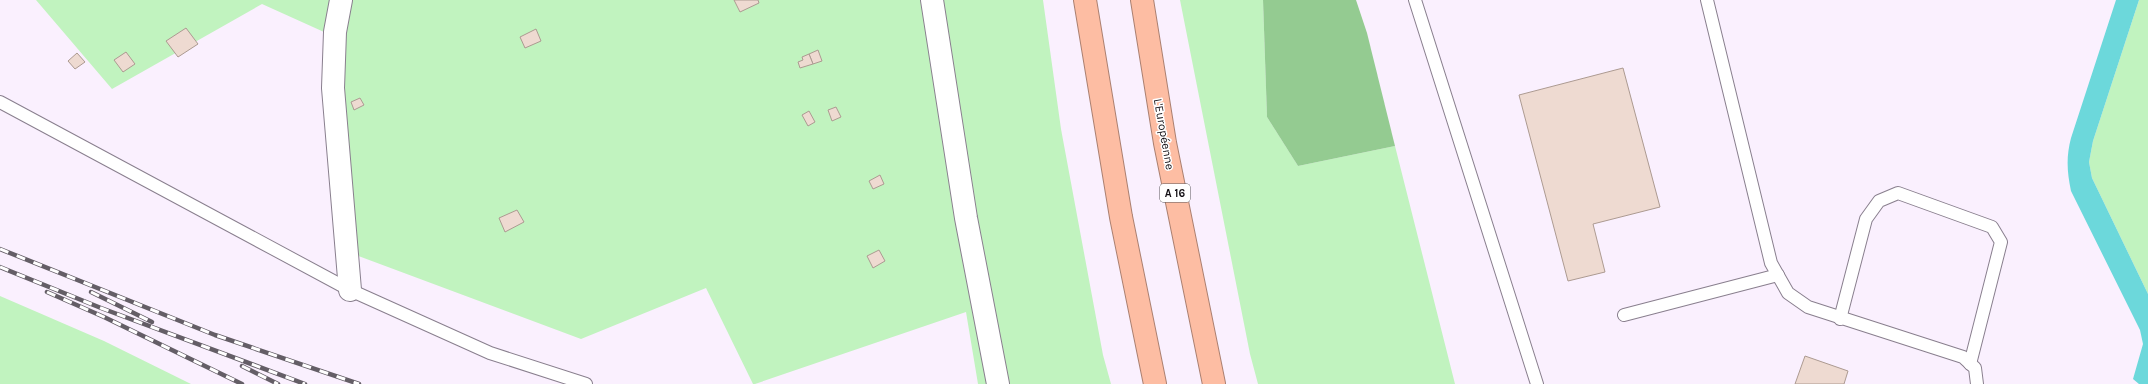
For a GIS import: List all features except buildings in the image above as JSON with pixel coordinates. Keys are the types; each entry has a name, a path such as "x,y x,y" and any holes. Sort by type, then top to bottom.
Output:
{"highway":[{"path":"1086,0 1119,210 1153,375"},
{"name":"L'Européenne","path":"1142,0 1165,143 1214,384"}],"street":[{"path":"341,0 335,32 333,95 350,290"},
{"path":"932,0 966,218 998,384"}],"lane":[{"path":"1415,0 1537,384"},
{"path":"1707,0 1771,263 1788,293 1808,307 1840,319 1963,357 1975,368 1977,384"},
{"path":"0,102 350,290 490,353 586,384"},
{"path":"1840,319 1866,219 1879,201 1898,193 1992,227 2001,242 1970,364"},
{"path":"1624,315 1778,275"}],"green space":[{"path":"36,0 1043,0 1061,129 1103,355 1111,384 978,384 966,312 753,384 706,288 581,339 337,248 324,32 262,4 112,89"},
{"path":"1180,0 1263,0 1267,117 1298,166 1395,146 1455,384 1258,384 1250,354"},
{"path":"1263,0 1356,0 1367,33 1395,146 1298,166 1267,117"},
{"path":"2139,0 2148,0 2148,294 2092,178 2089,162 2093,141"},
{"path":"0,296 104,341 191,384 0,384"}],"water":[{"path":"2116,0 2139,0 2093,141 2089,162 2092,178 2148,294 2148,384 2139,384 2133,379 2143,344 2140,330 2071,191 2068,171 2068,152 2071,138"}],"railway":[{"path":"0,249 215,335 359,384"},
{"path":"0,267 101,308 305,384"},
{"path":"47,292 104,317 242,384"},
{"path":"91,292 152,322"},
{"path":"242,366 278,384"}]}
